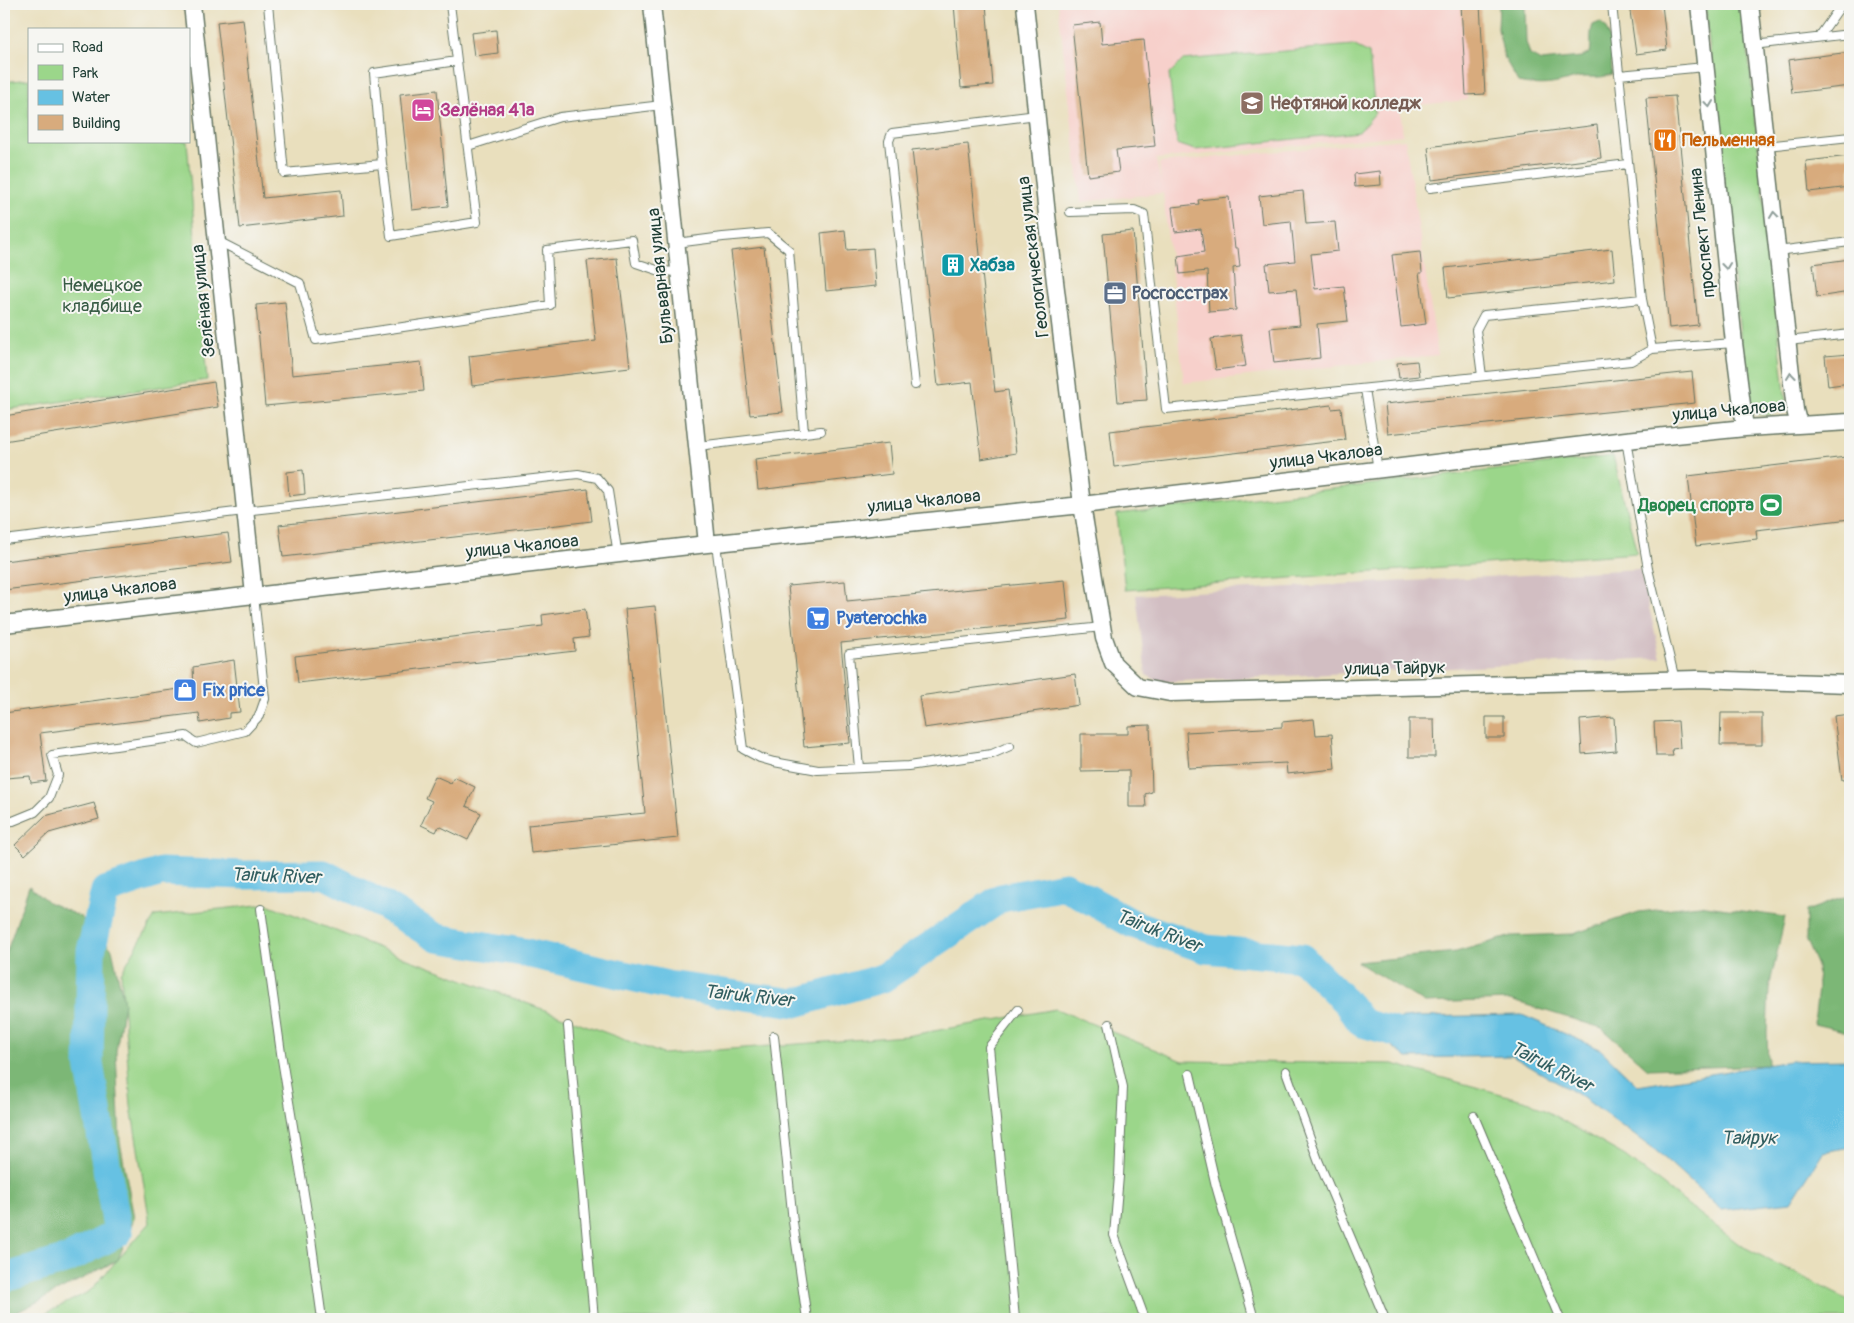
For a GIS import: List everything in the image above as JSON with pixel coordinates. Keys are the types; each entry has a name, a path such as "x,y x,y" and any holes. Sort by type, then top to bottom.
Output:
{"street":[{"name":"Зелёная улица","path":"192,4 254,595"},
{"name":"Бульварная улица","path":"652,4 698,446 712,544"},
{"name":"Геологическая улица","path":"1025,4 1082,505"},
{"name":"проспект Ленина","path":"1699,4 1734,343 1745,428"},
{"path":"1750,4 1798,425"},
{"name":"улица Чкалова","path":"4,624 712,544 1082,505 1626,440 1745,428 1850,422"},
{"name":"улица Тайрук","path":"1082,505 1102,627 1113,663 1138,687 1170,693 1696,680 1850,684"}],"lane":[{"path":"268,4 284,173 382,164"},
{"path":"450,4 477,222 391,236 374,73 457,61"},
{"path":"1612,4 1642,299 1652,349"},
{"path":"1819,37 1840,4"},
{"path":"1754,45 1850,34"},
{"path":"1619,76 1705,67"},
{"path":"468,146 560,117 662,105"},
{"path":"915,386 889,140 892,133 1037,116"},
{"path":"1766,146 1850,137"},
{"path":"1430,188 1628,164"},
{"path":"1070,212 1134,210 1144,214 1166,409 1631,361 1652,349 1734,343"},
{"path":"676,243 768,233 789,250 804,433"},
{"path":"217,241 300,283 316,340 550,305 547,250 632,240 636,263 660,271 679,272"},
{"path":"1778,251 1850,242"},
{"path":"1482,376 1476,330 1484,315 1642,299"},
{"path":"1788,341 1850,334"},
{"path":"1365,389 1378,470"},
{"path":"698,446 820,431"},
{"path":"1626,440 1648,569 1675,681"},
{"path":"4,540 578,474 597,478 608,491 618,556"},
{"path":"712,544 743,749 767,760 818,770 908,766 992,754 1010,746"},
{"path":"4,822 13,821 35,812 50,798 58,775 52,755 186,736 196,743 245,731 260,716 265,699 254,595"},
{"path":"859,768 849,654 1102,627"},
{"path":"261,909 280,1053 322,1319"},
{"path":"1015,1319 989,1047 1018,1010"},
{"path":"1109,1024 1123,1086 1114,1235 1145,1319"},
{"path":"568,1026 594,1319"},
{"path":"774,1036 793,1222 807,1319"},
{"path":"1286,1071 1318,1160 1385,1319"},
{"path":"1190,1074 1216,1186 1254,1319"},
{"path":"1474,1116 1560,1319"}],"shaded area":[{"path":"1058,4 1463,4 1467,100 1400,107 1403,135 1156,159 1161,183 1159,163 1405,139 1438,355 1184,383 1163,193 1081,202"},
{"path":"1640,569 1661,658 1161,682 1146,675 1136,595"}],"green space":[{"path":"1499,4 1523,4 1525,8 1526,42 1530,55 1541,61 1581,57 1590,53 1593,25 1600,22 1604,26 1609,38 1612,74 1602,77 1580,77 1547,84 1518,82 1504,57 1498,29"},
{"path":"1705,4 1743,4 1786,403 1784,409 1765,415 1756,414 1748,408"},
{"path":"1353,45 1369,53 1375,113 1359,132 1195,150 1177,144 1169,74 1183,60"},
{"name":"Немецкое кладбище","path":"28,79 28,142 187,142 207,380 4,410 4,82"},
{"path":"1613,456 1637,553 1125,590 1117,514"},
{"path":"29,886 48,902 81,917 112,949 124,1003 116,1051 120,1142 134,1218 118,1260 4,1319 4,960"},
{"path":"1850,895 1850,1013 1848,1032 1814,1024 1818,988 1817,966 1806,941 1806,911"},
{"path":"267,904 397,955 663,1054 906,1036 1056,1009 1183,1061 1393,1064 1530,1102 1625,1156 1740,1245 1850,1301 1850,1319 35,1319 90,1291 150,1223 131,1106 121,973 155,916"},
{"path":"1699,905 1785,917 1769,988 1768,1065 1648,1069 1602,1028 1510,1000 1425,1003 1357,962 1456,952 1512,936 1573,934 1639,912"}],"water":[{"name":"Тайрук","path":"1522,1015 1600,1049 1638,1086 1790,1061 1850,1060 1850,1147 1823,1152 1791,1202 1722,1210 1660,1154 1582,1097 1512,1056 1407,1058 1362,1023 1413,1017"}],"building":[{"path":"954,4 986,4 993,85 961,88"},
{"path":"1461,4 1480,4 1485,94 1466,95"},
{"path":"1629,4 1662,4 1667,50 1636,54"},
{"path":"243,19 263,198 341,190 343,216 240,228 217,22"},
{"path":"1100,22 1102,44 1144,40 1155,146 1116,150 1119,172 1088,176 1072,25"},
{"path":"496,30 498,53 474,56 471,33"},
{"path":"1850,52 1850,86 1792,93 1788,60"},
{"path":"437,90 448,206 412,210 400,94"},
{"path":"1675,96 1698,325 1669,328 1646,98"},
{"path":"1597,125 1601,158 1432,180 1428,147"},
{"name":"Хабза","path":"968,144 995,392 1008,390 1016,453 981,459 972,382 938,386 912,150"},
{"path":"1850,156 1850,187 1809,192 1806,161"},
{"path":"1380,171 1381,185 1355,187 1354,174"},
{"path":"1303,191 1306,224 1335,222 1338,251 1311,254 1315,289 1344,286 1348,321 1317,324 1320,358 1274,363 1270,328 1300,325 1296,289 1269,291 1266,264 1295,261 1291,221 1262,224 1259,196"},
{"path":"1229,197 1235,248 1238,248 1240,267 1233,268 1236,310 1209,312 1207,271 1180,274 1178,256 1204,252 1201,229 1175,232 1172,207 1199,204 1198,200"},
{"path":"845,230 847,250 873,248 876,286 826,291 821,233"},
{"path":"1133,231 1147,400 1118,402 1103,234"},
{"path":"764,247 783,412 750,415 731,251"},
{"path":"1612,249 1615,280 1448,298 1445,268"},
{"path":"1420,252 1422,273 1419,273 1426,324 1401,327 1392,255"},
{"path":"617,258 630,367 472,386 469,356 596,341 587,261"},
{"path":"1850,259 1850,292 1817,297 1813,264"},
{"path":"285,302 292,375 421,362 424,391 265,406 256,305"},
{"path":"1241,335 1246,366 1216,370 1211,339"},
{"path":"1850,354 1850,383 1828,386 1825,356"},
{"path":"1417,361 1419,376 1399,378 1397,363"},
{"path":"1692,372 1695,403 1388,434 1385,404"},
{"path":"214,382 218,407 4,441 4,416"},
{"path":"1331,405 1332,409 1341,408 1345,440 1114,467 1110,431"},
{"path":"889,443 892,474 758,490 755,459"},
{"name":"Дворец спорта","path":"1846,457 1850,490 1850,519 1756,530 1757,539 1696,546 1688,476"},
{"path":"303,470 305,494 289,496 287,472"},
{"path":"588,489 592,521 283,557 279,525"},
{"path":"228,533 232,562 4,590 4,561"},
{"path":"1065,580 1069,620 841,643 850,743 804,747 788,586 845,581 847,601"},
{"path":"655,606 678,838 531,853 528,825 645,813 625,609"},
{"path":"585,609 589,637 574,639 575,651 298,683 295,656 543,626 542,615"},
{"path":"234,660 240,712 229,713 229,718 200,723 199,713 40,733 46,781 31,783 30,776 6,778 4,713 194,687 193,667"},
{"path":"1075,674 1079,705 924,728 919,696"},
{"path":"1721,713 1762,713 1762,745 1720,745"},
{"path":"1850,714 1850,779 1842,780 1834,716"},
{"path":"1486,717 1504,717 1504,738 1486,738"},
{"path":"1614,717 1616,751 1582,754 1580,720"},
{"path":"1314,719 1316,735 1332,734 1335,769 1287,774 1286,763 1189,768 1186,732 1282,727 1282,722"},
{"path":"1409,719 1434,719 1435,757 1409,757"},
{"path":"1678,721 1680,748 1672,749 1673,756 1656,756 1654,722"},
{"path":"1150,725 1152,792 1145,794 1146,807 1129,807 1129,770 1081,771 1081,734 1128,734 1128,726"},
{"path":"435,776 451,783 454,777 475,787 466,806 481,813 468,840 439,826 436,832 421,825 432,801 425,798"},
{"path":"94,803 99,819 49,833 25,855 15,845 45,816"}],"waterway":[{"name":"Tairuk River","path":"4,1278 68,1259 118,1233 89,1064 91,951 105,891 161,872 243,875 324,874 383,905 437,938 522,952 667,985 795,1003 883,978 1001,898 1065,886 1133,924 1206,949 1302,958 1347,1003 1362,1023 1399,1033"}],"place":[{"name":"Нефтяной колледж","path":"1252,103"},
{"name":"Зелёная 41а","path":"423,110"},
{"name":"Пельменная","path":"1665,140"},
{"name":"Хабза","path":"953,265"},
{"name":"Росгосстрах","path":"1115,293"},
{"name":"Дворец спорта","path":"1771,505"},
{"name":"Pyaterochka","path":"818,618"},
{"name":"Fix price","path":"185,690"}]}
